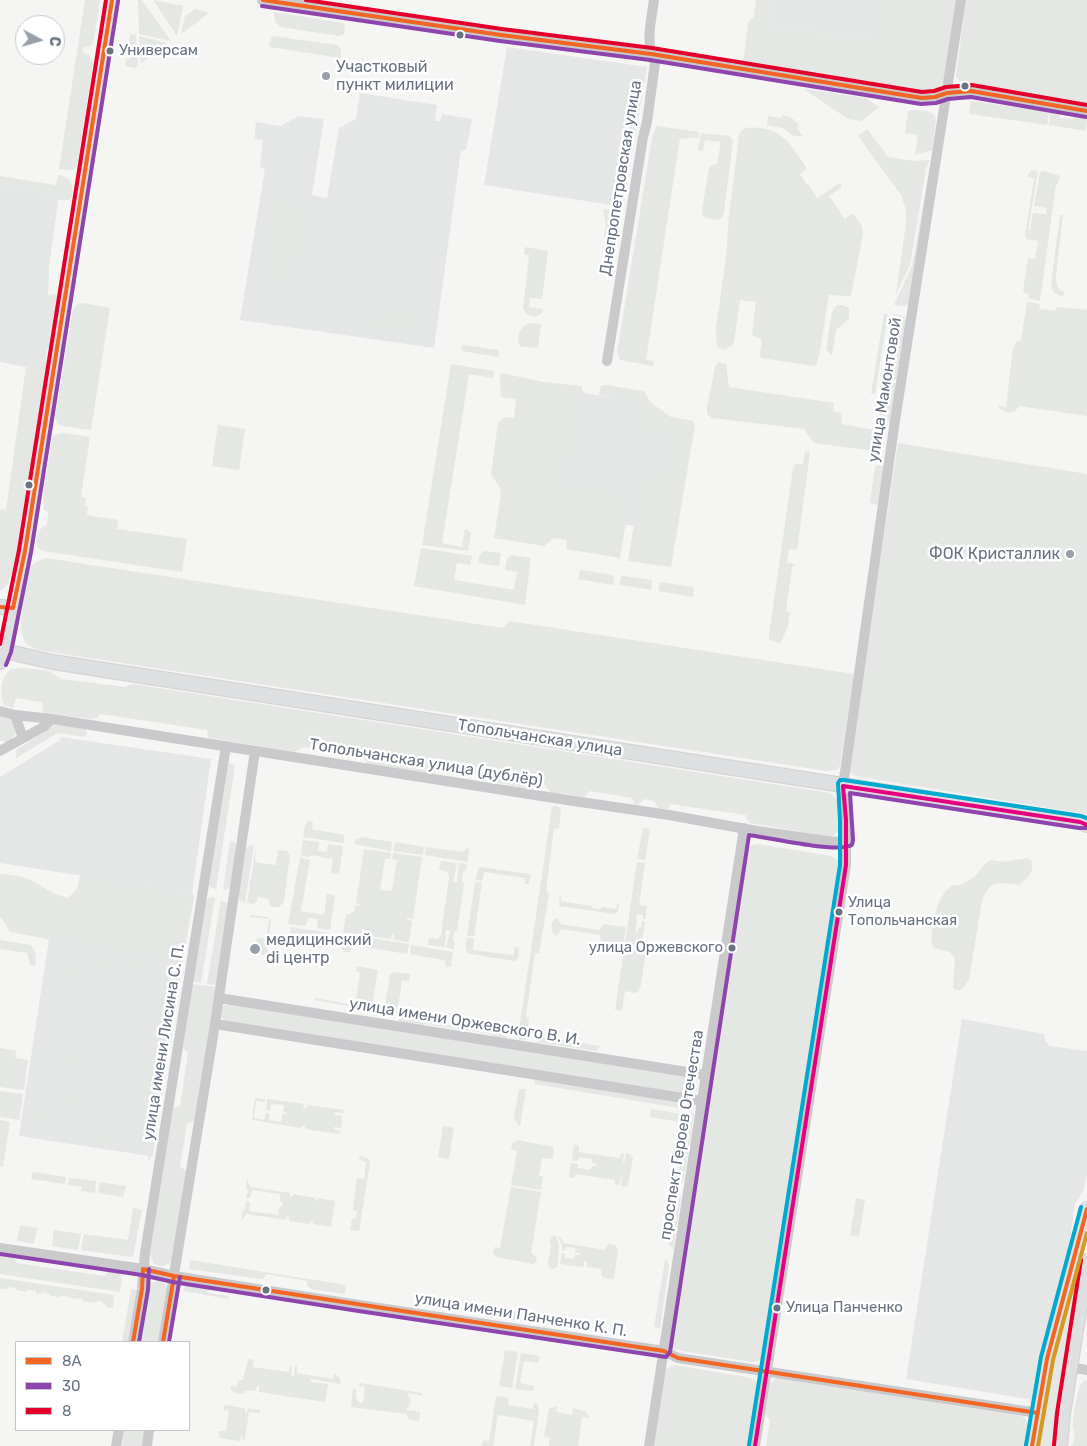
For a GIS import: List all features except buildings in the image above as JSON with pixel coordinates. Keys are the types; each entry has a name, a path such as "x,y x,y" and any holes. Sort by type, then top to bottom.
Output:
{"main road":[{"path":"2,654 6,608 25,551 112,0"},
{"name":"Топольчанская улица","path":"2,654 1085,823"},
{"path":"1032,1446 1047,1359 1087,1210"},
{"path":"1060,1446 1087,1261"}],"street":[{"path":"264,0 651,54 922,98 971,91 1087,111"},
{"name":"Днепропетровская улица","path":"607,362 655,63 651,54 648,37 654,0"},
{"name":"улица Мамонтовой","path":"843,786 894,427 961,0"},
{"name":"Топольчанская улица (дублёр)","path":"0,711 15,715 52,719 835,842 846,840"},
{"path":"15,715 23,738"},
{"path":"0,751 45,726 52,719"},
{"name":"улица имени Лисина С. П.","path":"133,1341 226,746"},
{"path":"163,1341 215,1024 255,751"},
{"path":"756,1446 766,1371 846,865 843,786"},
{"name":"проспект Героев Отечества","path":"649,1446 744,828"},
{"name":"улица имени Оржевского В. И.","path":"219,998 706,1076"},
{"path":"215,1024 702,1100"},
{"name":"улица имени Панченко К. П.","path":"0,1248 143,1269 174,1276 344,1303 664,1351 678,1358 1038,1413"},
{"path":"1070,1368 1087,1370"},
{"path":"116,1446 119,1431"},
{"path":"146,1446 149,1431"}],"shaded area":[{"path":"85,0 100,0 94,40 91,46 83,48 83,53 90,55 93,63 77,167 73,170 66,170 59,169"},
{"path":"138,0 142,0 171,41 139,34"},
{"path":"153,0 183,6 177,36"},
{"path":"756,0 774,0 770,28 871,37 877,0 958,0 943,83 938,90 924,92 743,64 748,23 754,16"},
{"path":"774,0 877,0 872,37 770,28"},
{"path":"966,0 1087,0 1087,104 960,81 956,77"},
{"path":"195,9 207,12 208,14 181,34 185,16"},
{"path":"274,12 343,23 345,26 344,34 339,36 281,27 275,22"},
{"path":"130,34 136,35 138,66 135,68 125,66 126,59 130,59 131,49 128,49"},
{"path":"139,36 167,43 141,63"},
{"path":"273,36 337,45 341,49 341,58 269,47"},
{"path":"507,47 647,67 623,207 484,185"},
{"path":"804,89 866,98 879,107 861,121 848,119"},
{"path":"360,93 437,105 435,121 440,121 442,114 472,119 466,150 461,150 434,348 240,320 265,169 260,168 263,140 254,139 256,122 281,126 298,116 324,119 312,195 327,198 339,128 356,119"},
{"path":"971,101 1049,112 1047,125 969,114"},
{"path":"916,110 932,113 936,121 932,150 915,155 918,135 905,133 908,111"},
{"path":"1050,112 1057,113 1061,118 1072,119 1077,115 1087,118 1086,131 1049,125"},
{"path":"782,115 792,118 799,125 797,128 803,136 794,136 783,128 767,125 768,116 781,118"},
{"path":"656,126 699,132 698,139 680,138 646,360 654,361 653,366 620,360 617,353 652,138"},
{"path":"746,128 766,129 785,139 795,150 807,169 800,174 817,198 840,183 842,187 829,196 845,219 853,213 861,224 863,234 851,295 829,295 819,356 814,366 761,358 762,340 752,335 756,302 740,300 732,346 724,350 717,347 716,328 726,258 739,136 741,131"},
{"path":"867,129 888,157 914,161 930,160 926,168 910,265 896,294 906,224 906,210 901,195 858,136"},
{"path":"701,133 729,136 733,141 724,211 723,216 718,220 706,218 703,216 702,210 709,168 711,165 717,164 721,142 705,140 703,151 698,150"},
{"path":"931,167 909,304 905,306 894,305 912,266"},
{"path":"1032,170 1038,171 1028,230 1030,230 1033,213 1046,214 1047,208 1034,206 1040,172 1044,171 1060,176 1058,184 1056,184 1040,301 1028,298 1029,294 1023,292 1028,258 1035,259 1038,241 1027,239 1025,236 1034,179 1028,177 1028,174"},
{"path":"58,175 71,182 73,192 69,200 58,200 59,195 0,185 0,176 56,185"},
{"path":"0,185 59,195 49,267 46,371 0,362"},
{"path":"271,197 310,204 297,286 258,280"},
{"path":"603,210 616,211 612,237 610,237 608,244 604,237 606,224"},
{"path":"1060,215 1063,215 1056,283 1064,292 1063,297 1054,293 1051,285"},
{"path":"525,247 548,251 542,299 530,298 529,307 543,309 542,313 536,317 527,315 523,308 529,256 524,254"},
{"path":"54,294 58,296 50,347 43,350 36,344 33,338 35,315 41,300 46,296"},
{"path":"1027,302 1040,304 1039,309 1056,311 1056,308 1060,307 1087,310 1087,416 1019,406 1015,411 1006,412 998,406 1006,407 1013,349 1017,341 1021,340"},
{"path":"83,303 110,308 91,430 62,426 58,424 55,418 73,309 78,304"},
{"path":"378,303 424,311 426,316 423,335 420,337 371,329 368,324 373,305"},
{"path":"837,305 849,308 849,319 836,330 832,356 826,349 832,312"},
{"path":"884,313 888,314 875,394 871,394"},
{"path":"893,314 903,316 906,321 896,380 881,382"},
{"path":"532,323 541,324 538,347 520,346 518,339 520,330"},
{"path":"462,345 499,350 499,357 461,351"},
{"path":"718,362 726,364 729,387 834,403 833,411 842,413 841,424 874,430 873,451 814,443 804,429 712,418 707,414 707,408 715,367"},
{"path":"451,364 494,371 493,378 469,374 442,543 462,547 465,529 471,533 468,551 422,545"},
{"path":"26,367 46,371 14,569 7,585 0,591 0,509 6,510"},
{"path":"501,373 544,382 581,386 584,393 571,483 631,492 620,558 566,549 567,540 554,538 544,546 494,538 501,493 491,474 498,423 501,419 514,418 516,399 501,397"},
{"path":"896,383 890,422 879,418 883,396 880,395 881,385"},
{"path":"606,385 644,391 650,402 671,417 693,421 695,425 671,567 628,561 643,469 646,467 665,468 670,437 602,425 603,416 637,422 640,403 599,395 601,386"},
{"path":"552,388 640,402 682,429 667,531 536,511"},
{"path":"218,425 245,429 239,470 212,466"},
{"path":"62,433 90,437 81,497 86,498 87,515 118,520 117,529 187,539 182,572 43,551 37,547 38,534 47,525 48,516 47,511 44,510 43,496 52,438 54,435"},
{"path":"898,443 1087,474 1087,813 855,776 849,769"},
{"path":"805,451 810,452 797,550 789,549 787,563 796,564 792,567 786,611 790,612 788,626 780,644 769,639 769,635 793,468 796,464 803,464"},
{"path":"877,465 885,467 879,505 872,504 870,501"},
{"path":"421,548 472,556 470,565 457,563 454,580 514,590 517,572 505,570 507,559 511,555 531,558 525,605 414,586"},
{"path":"484,551 501,553 499,566 478,563 480,554"},
{"path":"46,558 503,628 509,621 854,674 840,766 836,770 827,771 41,650 30,646 24,640 21,631 21,620 28,572 35,563"},
{"path":"582,570 612,575 614,576 613,585 578,579"},
{"path":"621,577 651,580 651,590 620,585"},
{"path":"662,582 692,587 694,588 693,597 658,591"},
{"path":"25,668 49,671 61,679 125,687 133,684 830,793 838,800 839,826 838,831 831,837 750,823 746,815 670,804 668,809 658,808 654,801 645,799 638,805 634,804 632,798 589,791 583,797 550,792 545,785 535,784 528,788 491,782 487,779 486,775 441,769 431,774 368,765 363,757 303,747 294,752 210,738 207,730 101,714 92,719 45,713 42,702 16,698 13,708 4,705 2,685 5,675 12,669"},
{"path":"0,716 11,718 16,725 16,732 7,742 0,741"},
{"path":"55,725 85,729 87,733 85,737 58,733 16,758 16,751 19,748"},
{"path":"61,737 211,759 192,893 0,863 0,777 60,740"},
{"path":"228,763 235,765 216,889 210,887 209,882"},
{"path":"25,791 34,803 27,851 16,849"},
{"path":"552,807 561,809 559,828 554,829 546,890 549,894 539,953 535,954 526,1016 529,1020 526,1038 522,1041 518,1037"},
{"path":"309,821 313,822 312,829 344,835 344,843 303,837 305,825"},
{"path":"643,828 650,829 645,860 637,859"},
{"path":"361,837 392,842 391,851 354,844 355,840"},
{"path":"303,840 319,842 318,851 327,852 328,844 343,846 339,874 331,873 333,859 301,855"},
{"path":"230,841 235,843 237,847 231,885 227,890 223,890"},
{"path":"395,842 424,847 423,855 393,851"},
{"path":"757,844 831,856 838,860 840,867 763,1356 758,1361 752,1362 676,1350 670,1347 668,1340 745,852 750,846"},
{"path":"254,845 245,903 239,900 238,896 245,849"},
{"path":"256,846 255,862 276,865 278,850 287,851 290,856 284,900 279,907 271,907 269,899 258,897 257,901 253,904 247,903"},
{"path":"426,847 463,852 467,847 469,850 468,862 425,855"},
{"path":"364,849 391,853 390,859 385,859 380,890 392,891 397,860 392,859 393,853 422,857 413,919 407,918 407,920 412,921 409,942 394,940 394,935 392,934 391,939 364,935 365,929 362,929 361,935 343,932 346,915 354,912 355,906 360,904 356,903"},
{"path":"300,858 310,860 301,911 324,915 327,894 335,895 330,930 317,928 318,919 308,918 306,926 288,924"},
{"path":"1027,858 1032,861 1032,869 1028,877 1019,885 1001,883 993,885 982,900 969,980 961,990 956,990 953,988 955,958 950,952 933,948 932,942 935,914 942,897 952,886 967,882 974,877 990,860 1002,862"},
{"path":"441,861 457,863 453,882 457,883 459,863 467,864 466,870 463,872 462,881 464,884 457,931 454,932 454,949 446,948 450,931 446,930 445,947 428,945 429,938 438,939 441,935 449,877 447,872 439,869"},
{"path":"637,862 645,863 639,905 647,906 645,919 643,919 643,915 637,914 636,933 638,933 639,927 641,927 642,921 645,922 641,947 646,952 641,985 635,993 625,991 622,1011 615,1010"},
{"path":"479,867 531,874 529,884 525,884 525,878 484,872 482,881 476,880"},
{"path":"4,874 33,881 57,895 68,898 77,889 80,875 192,893 194,897 182,964 10,932 0,917 0,875"},
{"path":"475,882 482,883 474,936 467,936"},
{"path":"560,896 561,901 592,906 592,908 616,909 617,904 619,904 618,912 615,914 559,906"},
{"path":"210,897 215,898 201,983 192,981 206,900"},
{"path":"221,900 229,904 217,985 207,984"},
{"path":"250,915 267,917 271,920 267,955 255,954 257,938 266,939 269,919 250,917"},
{"path":"558,918 560,924 599,930 604,924 626,927 623,946 601,942 600,935 561,929 557,936 553,932 552,924"},
{"path":"291,927 329,933 327,944 324,947 318,948 319,939 298,936 296,945 292,944 289,940"},
{"path":"343,934 409,944 407,954 353,945 350,952 346,952 342,950"},
{"path":"467,938 474,938 473,950 513,955 515,947 518,947 518,959 514,961 470,954 466,949"},
{"path":"49,939 180,960 149,1156 19,1136"},
{"path":"0,940 31,945 36,954 35,966 30,965 27,953 0,949"},
{"path":"411,945 453,952 451,966 446,967 444,960 410,954"},
{"path":"98,954 120,957 118,971 96,967"},
{"path":"125,958 147,961 145,975 123,971"},
{"path":"58,961 82,964 79,978 56,974"},
{"path":"357,966 378,970 371,1010 314,1000 315,998 355,1005 360,973 356,972"},
{"path":"180,970 169,1052 165,1054 154,1051 152,1048 160,995 168,996 171,983 174,983 175,976 172,975"},
{"path":"393,972 410,974 409,981 402,980 397,1014 384,1012 390,975"},
{"path":"83,974 96,976 93,999 80,998"},
{"path":"55,982 78,986 76,999 53,995"},
{"path":"192,984 217,987 196,1120 187,1124 180,1166 188,1173 173,1260 162,1266 154,1264 150,1255 173,1109 180,1106 188,1053 183,1048"},
{"path":"53,1000 66,1002 63,1024 49,1022"},
{"path":"70,1003 88,1006 85,1023 67,1020"},
{"path":"227,1004 690,1077 697,1083 698,1089 692,1095 225,1021 220,1015 222,1007"},
{"path":"399,1017 510,1034 505,1039 494,1037 491,1034 425,1024 419,1026 398,1023"},
{"path":"962,1019 1044,1034 1045,1041 1050,1046 1087,1051 1087,1174 1084,1189 1075,1204 1069,1246 1034,1400 906,1379"},
{"path":"66,1028 84,1031 82,1045 64,1043"},
{"path":"47,1029 62,1031 58,1056 43,1054"},
{"path":"535,1036 600,1046 596,1051 588,1050 537,1042"},
{"path":"0,1048 16,1051 15,1058 28,1060 24,1090 0,1087"},
{"path":"62,1049 81,1051 79,1066 60,1063"},
{"path":"42,1059 57,1062 53,1086 39,1083"},
{"path":"164,1062 167,1065 153,1155 148,1161 153,1131 139,1129 149,1064"},
{"path":"58,1069 79,1071 76,1089 56,1086"},
{"path":"535,1079 686,1103 685,1109 534,1084"},
{"path":"38,1085 63,1089 60,1103 35,1099"},
{"path":"519,1089 526,1089 520,1126 514,1117"},
{"path":"0,1091 23,1094 19,1120 0,1117"},
{"path":"64,1094 79,1096 76,1120 61,1118"},
{"path":"255,1098 265,1099 265,1102 256,1101 254,1118 264,1120 266,1113 269,1113 269,1120 281,1122 283,1114 287,1114 283,1112 284,1105 271,1104 270,1111 266,1110 267,1099 304,1104 303,1108 307,1108 308,1105 344,1110 343,1113 335,1112 335,1115 342,1116 341,1128 334,1127 333,1129 340,1131 340,1134 305,1129 305,1126 301,1128 252,1120"},
{"path":"35,1106 58,1110 56,1124 32,1120"},
{"path":"651,1109 681,1114 680,1122 650,1117"},
{"path":"687,1113 694,1114 684,1179 682,1183 676,1184"},
{"path":"0,1120 10,1122 3,1167 0,1166"},
{"path":"443,1126 454,1128 449,1159 438,1157"},
{"path":"74,1127 127,1134 125,1148 72,1141"},
{"path":"518,1140 553,1147 553,1159 542,1158 539,1176 543,1176 541,1190 511,1185 517,1151 511,1149 512,1144"},
{"path":"574,1144 579,1146 579,1152 619,1158 624,1153 623,1163 626,1153 630,1154 633,1158 628,1185 625,1187 621,1186 622,1175 619,1186 615,1184 615,1180 576,1174 574,1178 569,1178 571,1163 578,1164 578,1168 590,1170 592,1166 597,1166 597,1164 592,1163 592,1159 579,1157 578,1161 572,1160"},
{"path":"360,1156 368,1158 370,1163 359,1231 350,1230 352,1219 356,1219 357,1211 353,1210 357,1178 364,1179 366,1162 359,1160"},
{"path":"33,1172 66,1177 65,1184 31,1179"},
{"path":"69,1178 96,1181 95,1193 81,1191 82,1187 68,1185"},
{"path":"247,1178 250,1187 290,1193 290,1196 293,1196 293,1194 316,1198 315,1200 317,1201 318,1198 335,1201 331,1227 313,1224 310,1221 310,1224 289,1221 289,1217 286,1216 286,1220 246,1214 241,1221 246,1201 250,1202 249,1211 278,1215 279,1207 282,1207 283,1202 280,1202 280,1194 252,1190 250,1198 246,1198 248,1190 246,1189"},
{"path":"100,1182 126,1186 123,1197 98,1193"},
{"path":"511,1187 541,1192 531,1253 537,1259 533,1264 496,1257 493,1253 494,1247 500,1248"},
{"path":"676,1198 681,1198 673,1250 668,1243"},
{"path":"856,1198 865,1200 859,1237 850,1235"},
{"path":"133,1208 142,1210 133,1257 81,1250 84,1234 128,1240"},
{"path":"20,1225 37,1228 34,1244 17,1241"},
{"path":"54,1230 81,1234 78,1250 52,1246"},
{"path":"556,1235 559,1246 557,1267 553,1269 549,1268 548,1265 551,1244 549,1243 551,1237"},
{"path":"558,1236 564,1243 605,1250 609,1244 615,1245 618,1250 614,1278 604,1278 601,1275 602,1269 587,1267 587,1262 584,1261 584,1267 560,1264 562,1253 565,1253 564,1258 574,1259 575,1255 580,1253 575,1252 575,1248 566,1247 565,1251 562,1250"},
{"path":"5,1254 13,1256 16,1263 105,1276 108,1271 119,1272 122,1279 120,1292 0,1274 0,1256"},
{"path":"190,1260 346,1285 345,1294 311,1289 307,1285 307,1281 266,1274 261,1279 189,1269"},
{"path":"665,1260 667,1260 669,1266 660,1328 654,1327"},
{"path":"1077,1275 1080,1277 1054,1446 1038,1446 1047,1390"},
{"path":"0,1278 114,1295 113,1308 106,1307 107,1305 103,1304 103,1302 83,1301 83,1299 69,1298 61,1295 60,1297 50,1296 50,1294 41,1292 41,1294 36,1294 36,1291 27,1290 26,1292 16,1290 16,1288 7,1287 7,1289 0,1289"},
{"path":"155,1281 163,1282 168,1289 159,1341 138,1341 147,1287"},
{"path":"186,1282 203,1285 208,1293 229,1296 228,1299 184,1291"},
{"path":"131,1289 138,1290 130,1341 122,1341"},
{"path":"483,1305 510,1310 508,1320 486,1317 483,1312"},
{"path":"513,1310 562,1317 561,1321 558,1320 553,1325 511,1320"},
{"path":"505,1350 518,1352 512,1388 499,1386"},
{"path":"521,1353 540,1356 538,1363 524,1361 520,1383 534,1386 533,1391 515,1389"},
{"path":"248,1359 254,1360 253,1367 289,1372 291,1365 291,1376 294,1376 295,1366 297,1366 297,1373 333,1379 334,1374 337,1375 341,1384 311,1379 311,1382 328,1384 325,1402 259,1392 259,1386 257,1386 255,1391 245,1390 244,1394 235,1393 231,1390 231,1386 237,1387 238,1380 243,1380"},
{"path":"675,1365 751,1378 757,1382 759,1387 750,1446 652,1446 664,1374 667,1368"},
{"path":"777,1378 1022,1416 1029,1426 1027,1446 766,1446 770,1420 764,1413 766,1398 770,1384"},
{"path":"1087,1380 1087,1446 1071,1446 1075,1439 1073,1424 1076,1401 1081,1385"},
{"path":"360,1383 422,1393 422,1396 407,1393 411,1401 405,1410 420,1412 419,1421 408,1419 407,1414 351,1407 353,1388 356,1389 357,1400 363,1403 365,1387 359,1386"},
{"path":"496,1396 509,1399 508,1405 533,1409 534,1403 538,1404 539,1410 534,1446 530,1446 534,1421 498,1415 493,1446 482,1446 483,1440 489,1441"},
{"path":"225,1405 245,1408 245,1412 247,1412 248,1408 260,1410 260,1413 249,1412 245,1438 242,1442 243,1436 241,1436 240,1441 219,1437 219,1431 226,1431 229,1411 223,1410"},
{"path":"557,1406 556,1412 572,1415 573,1408 586,1412 589,1416 589,1418 582,1417 578,1446 549,1446 550,1438 544,1436 549,1409"},
{"path":"124,1431 145,1431 143,1446 122,1446"}],"transit line":[{"name":"8","path":"0,644 19,550 106,0"},
{"name":"8А","path":"0,607 13,608 25,551 112,0"},
{"name":"8А","path":"263,0 501,35 651,54 922,98 971,91 1087,111"},
{"name":"8","path":"306,0 502,29 652,48 922,92 946,87 972,85 1087,105"},
{"name":"30","path":"6,665 11,652 31,552 118,1"},
{"name":"30","path":"262,6 500,41 650,60 921,104 971,97 1086,117"},
{"path":"749,1445 840,865 838,783 840,780 844,780 1087,818"},
{"path":"755,1446 846,865 846,820 843,786 1080,822 1087,825"},
{"name":"30","path":"0,1254 142,1275 173,1282 352,1310 666,1357 670,1352 749,835 816,846 850,846 853,840 850,793 1087,828"},
{"path":"1026,1445 1041,1357 1081,1207"},
{"name":"8А","path":"1032,1446 1047,1359 1087,1209"},
{"path":"1038,1446 1053,1360 1087,1233"},
{"name":"8","path":"1054,1445 1057,1413 1081,1260"},
{"name":"8А","path":"133,1341 142,1289 143,1269 174,1276 664,1351 678,1358 1038,1413"},
{"name":"30","path":"139,1341 148,1290 149,1269"},
{"name":"8А","path":"163,1341 174,1276"},
{"name":"30","path":"169,1341 180,1277"}],"place":[{"name":"Универсам","path":"110,51"},
{"name":"Участковый пункт милиции","path":"326,76"},
{"name":"ФОК Кристаллик","path":"1070,554"},
{"name":"Улица Топольчанская","path":"839,912"},
{"name":"улица Оржевского","path":"732,948"},
{"name":"медицинский di центр","path":"255,949"},
{"name":"Улица Панченко","path":"777,1308"}]}
